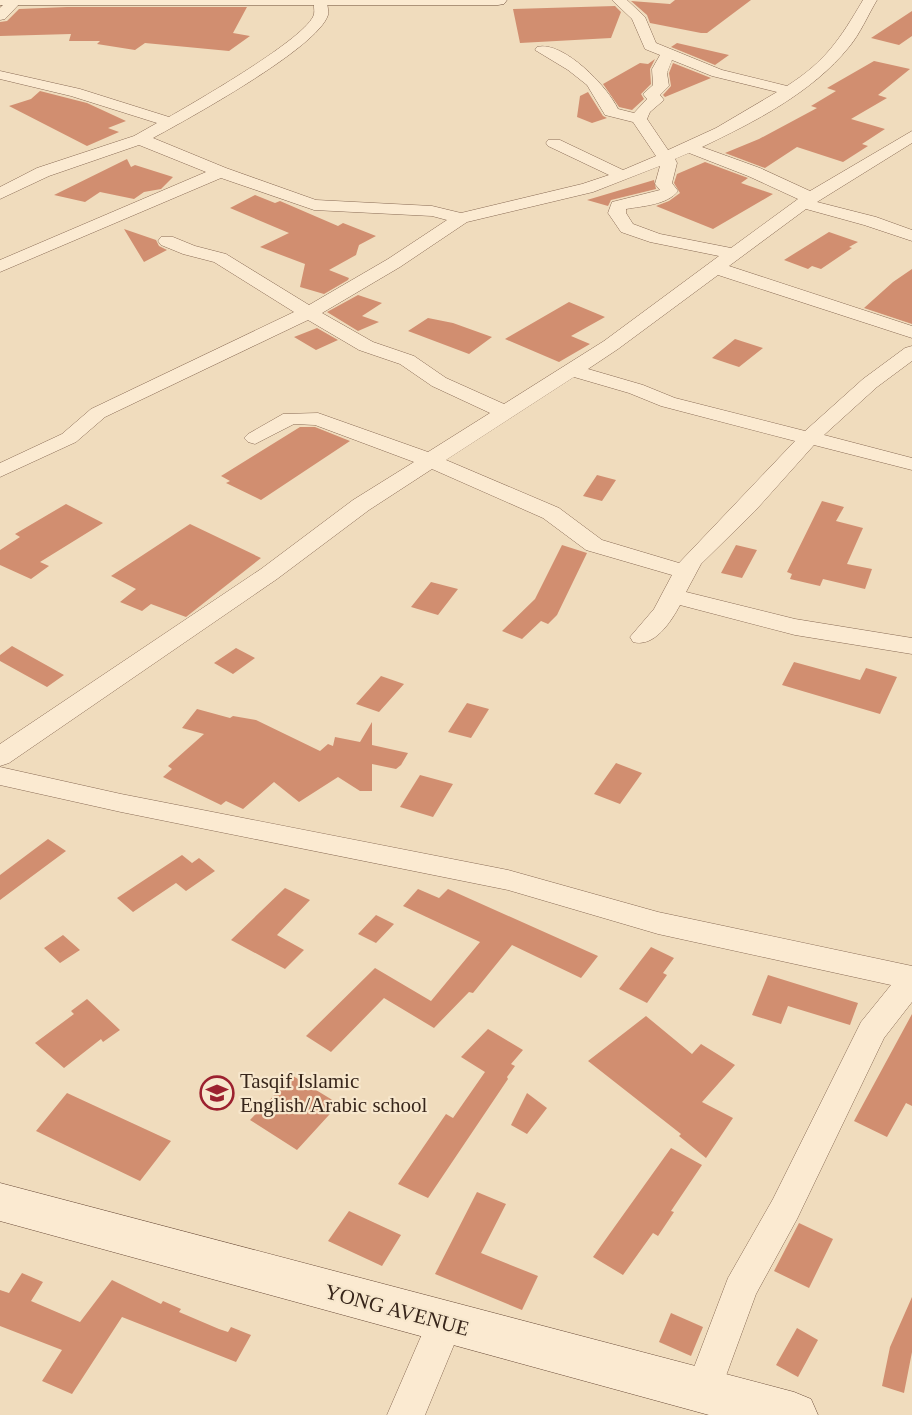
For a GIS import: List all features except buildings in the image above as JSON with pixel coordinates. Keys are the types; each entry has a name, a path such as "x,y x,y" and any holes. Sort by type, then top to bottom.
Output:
{"street":[{"path":"0,0 498,0"},
{"path":"0,16 16,0"},
{"path":"619,0 638,17 650,46 717,73 790,91"},
{"path":"0,471 69,438 98,413 308,313 394,263 461,218 587,188 665,158 722,131 790,91 831,59 844,44 870,0"},
{"path":"0,194 43,172 140,139 258,70 313,27 321,14 320,1"},
{"path":"542,50 554,55 597,85 608,101 611,112 639,119 669,163 663,184"},
{"path":"639,119 643,110 656,100 651,94 661,86 658,76 662,61 669,54"},
{"path":"0,75 84,95 170,122"},
{"path":"140,139 220,172 314,205 432,211 461,218"},
{"path":"0,757 250,587 361,505 612,344 807,201 909,141"},
{"path":"554,143 606,165 621,176"},
{"path":"688,147 754,172 807,201 912,236"},
{"path":"0,267 220,172"},
{"path":"587,188 602,188 625,183 663,184 670,191 660,197 618,206 617,213 627,228 656,238 733,254"},
{"path":"167,241 189,250 220,258 366,346 407,360 439,381 504,412"},
{"path":"716,268 912,332"},
{"path":"642,637 664,612 691,561 747,506 808,439 870,383 912,352"},
{"path":"571,370 636,389 668,402 912,464"},
{"path":"255,438 290,418 318,419 429,460 551,513 594,545 685,572"},
{"path":"672,596 795,627 912,646"},
{"path":"0,776 121,803 508,880 658,923 912,979 872,1031 785,1209 740,1288 703,1391"},
{"name":"YONG AVENUE","path":"0,1202 794,1415"},
{"path":"406,1415 445,1323"}],"place":[{"name":"Tasqif Islamic English/Arabic school","path":"217,1093"}]}
